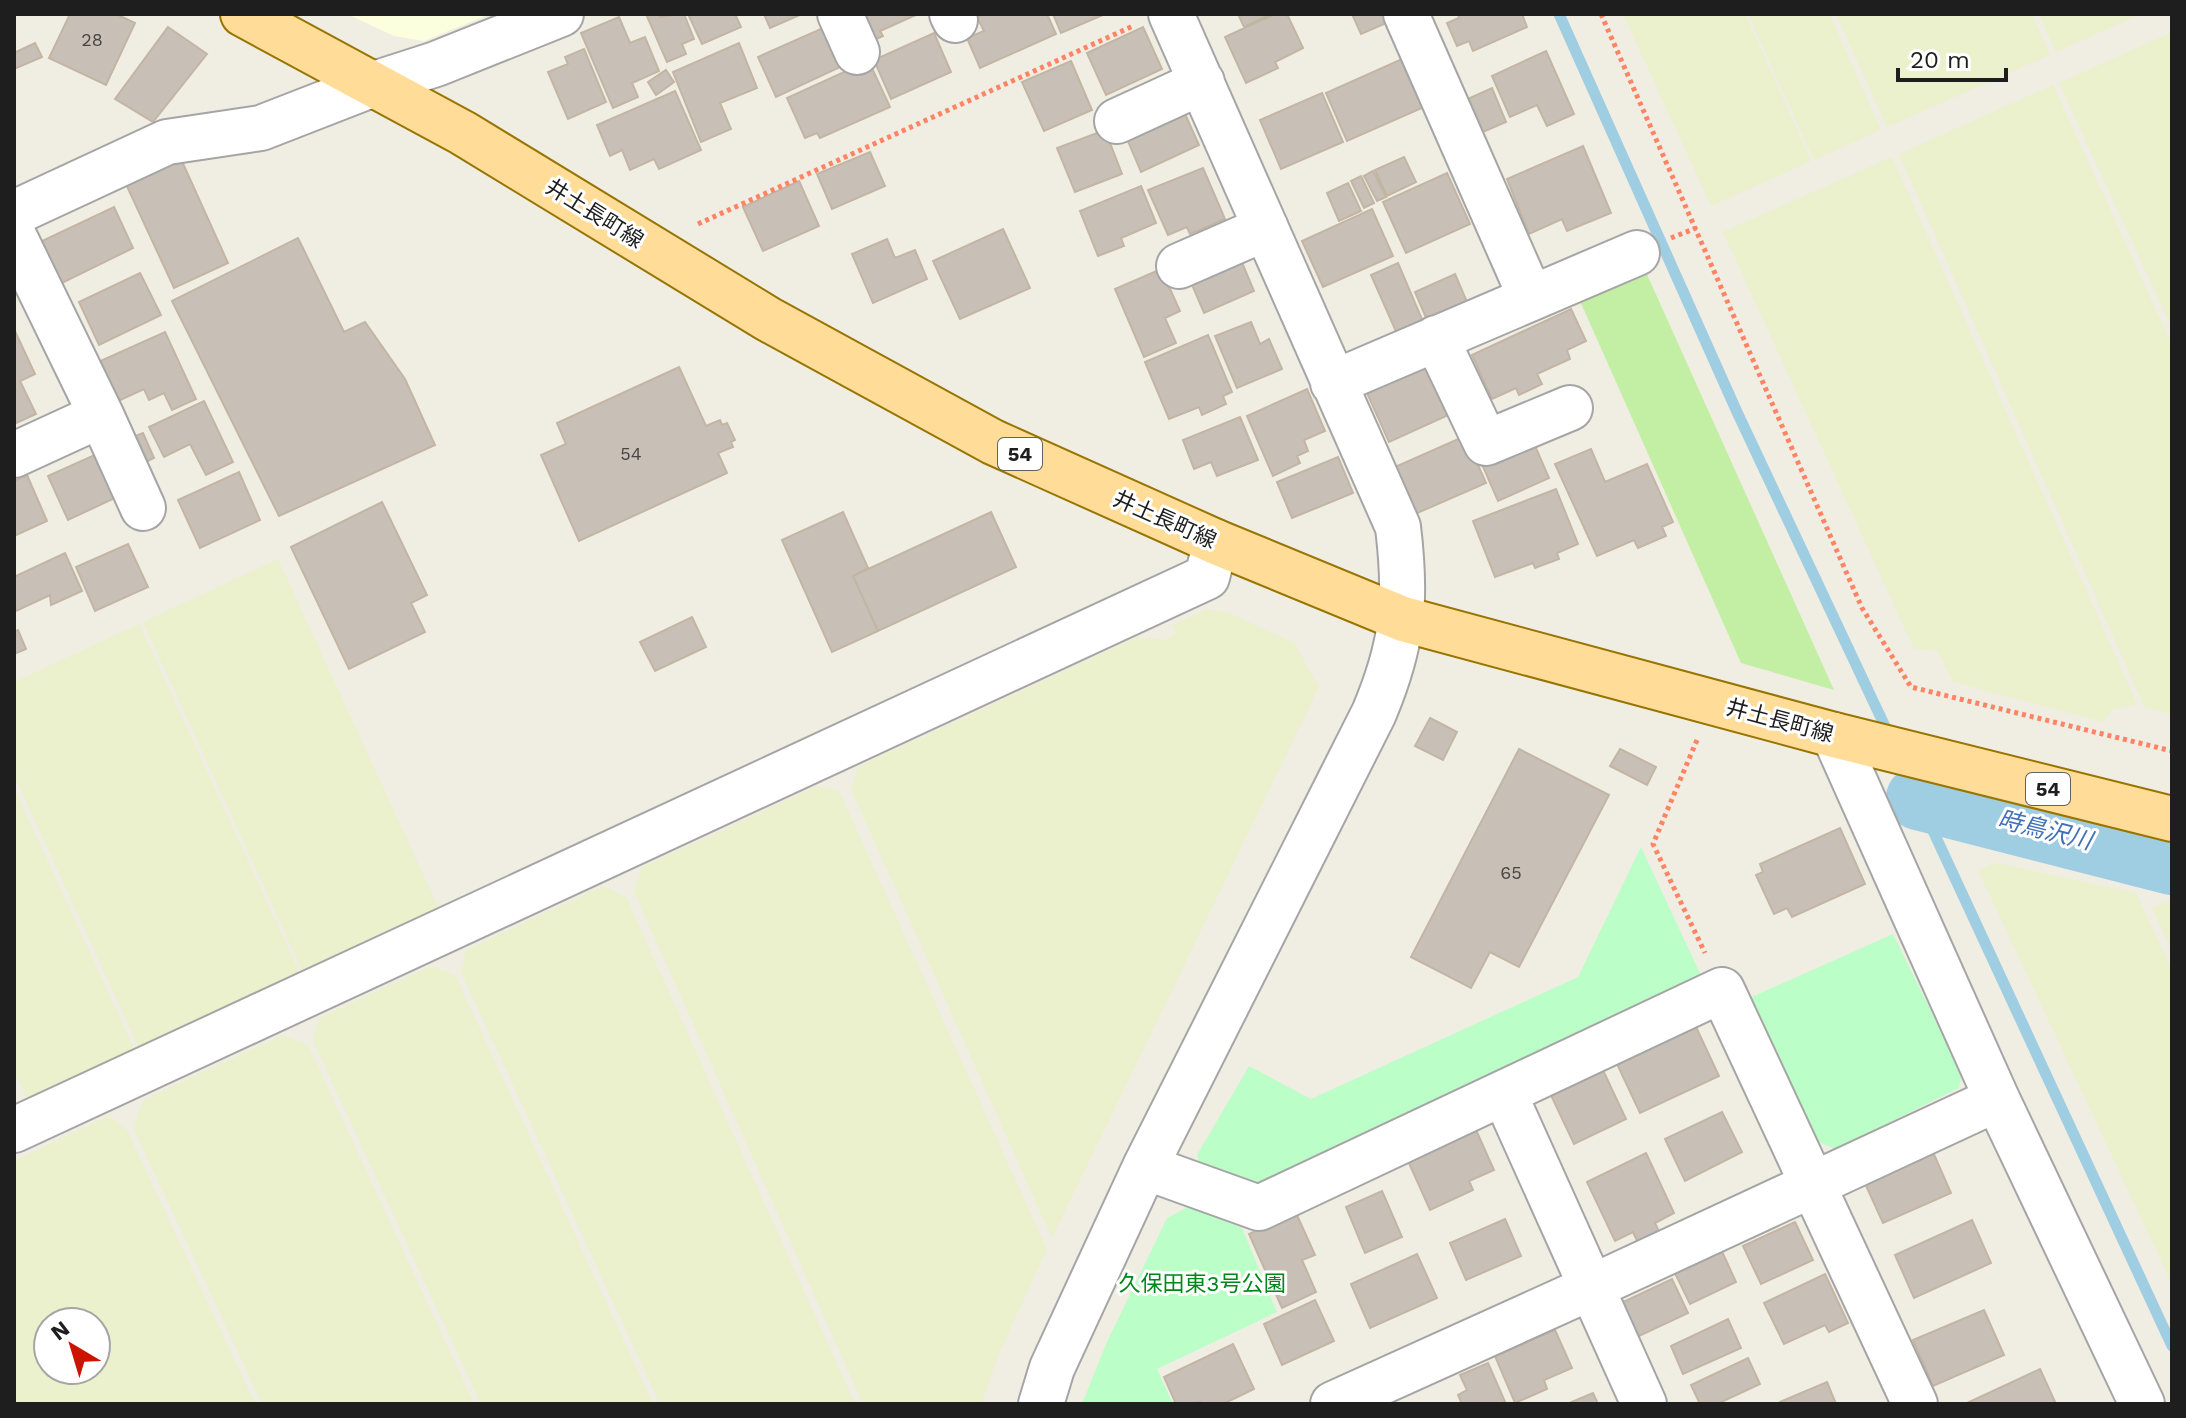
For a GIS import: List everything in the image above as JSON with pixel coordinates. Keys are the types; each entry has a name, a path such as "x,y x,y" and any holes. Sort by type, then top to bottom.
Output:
{"main road":[{"name":"井土長町線","path":"243,14 463,133 768,319 966,427 1216,542 1403,619 1848,738 2172,819"}],"street":[{"path":"14,213 167,142 261,128 561,14"},
{"path":"1406,14 1531,298"},
{"path":"1041,1404 1052,1368 1145,1167 1374,713 1391,672 1403,619 1398,527 1202,82 1158,17"},
{"path":"1117,121 1202,82"},
{"path":"1179,266 1266,228"},
{"path":"14,236 143,508"},
{"path":"1333,383 1637,253"},
{"path":"1436,338 1486,443 1570,408"},
{"path":"14,455 101,415"},
{"path":"14,1130 1207,577 1216,542"},
{"path":"1848,738 1997,1099 2142,1404"},
{"path":"1145,1167 1259,1208 1722,990 1915,1404"},
{"path":"1504,1093 1644,1404"},
{"path":"1333,1404 1997,1099"}],"path":[{"path":"1601,14 1862,608 1911,687 2172,751"},
{"path":"698,224 1158,17"},
{"path":"1680,235 1696,228"},
{"path":"1700,733 1653,844 1722,990"}],"shaded area":[{"path":"347,14 490,14 424,41 394,36"},
{"path":"1623,14 1745,14 1811,161 1711,206"},
{"path":"1748,14 1829,14 1881,130 1814,160"},
{"path":"1836,14 2032,14 2050,55 1887,127"},
{"path":"2039,14 2141,14 2056,52"},
{"path":"2172,32 2172,328 2059,83"},
{"path":"2053,85 2172,345 2172,718 2169,714 2144,706 1899,154"},
{"path":"1892,157 2137,704 2112,710 2103,722 1953,682 1937,650 1914,649 1723,232"},
{"path":"278,559 440,911 304,974 143,622"},
{"path":"1207,609 1227,612 1294,643 1319,687 1052,1238 851,789 858,767 1137,637 1164,640 1177,634 1172,625"},
{"path":"139,624 301,976 140,1050 14,775 14,682"},
{"path":"817,786 839,791 1047,1249 1001,1349 981,1404 863,1404 634,892 641,868"},
{"path":"14,788 136,1053 29,1103 14,1071"},
{"path":"1996,863 2136,893 2172,970 2172,1284 1978,870"},
{"path":"603,886 626,897 855,1404 660,1404 461,972 466,950"},
{"path":"2172,901 2172,951 2152,908"},
{"path":"431,966 455,975 653,1404 481,1404 313,1041 319,1018"},
{"path":"283,1035 308,1045 474,1404 262,1404 133,1127 143,1100"},
{"path":"109,1116 127,1130 255,1404 14,1404 14,1161"}],"green space":[{"path":"1645,270 1834,690 1741,663 1580,301"},
{"path":"1641,847 1704,982 1256,1193 1204,1181 1197,1155 1249,1066 1311,1099 1578,977"},
{"path":"1893,934 1962,1074 1959,1088 1835,1149 1814,1140 1747,999"},
{"name":"久保田東3号公園","path":"1192,1205 1242,1228 1277,1312 1157,1369 1173,1404 1082,1404 1106,1344 1167,1218"}],"building":[{"path":"70,14 116,14 135,23 106,85 49,58"},
{"path":"646,14 659,14 660,17 684,14 694,39 682,44 686,54 667,62"},
{"path":"688,14 735,14 741,27 702,44"},
{"path":"764,14 802,14 770,28"},
{"path":"857,14 918,14 880,31 883,36 870,42"},
{"path":"983,14 1047,14 1056,34 980,68 967,38 984,31 977,17"},
{"path":"1053,14 1105,14 1061,33"},
{"path":"1238,14 1271,14 1244,27"},
{"path":"1275,14 1287,14 1303,48 1275,62 1278,68 1246,83 1225,37"},
{"path":"1352,14 1388,14 1391,21 1361,34"},
{"path":"1458,14 1522,14 1527,27 1473,51 1469,41 1457,46 1447,23 1459,18"},
{"path":"619,17 630,43 645,37 659,71 632,83 638,97 613,108 581,33"},
{"path":"168,27 207,54 153,122 115,99"},
{"path":"1143,27 1162,69 1106,95 1087,53"},
{"path":"823,28 840,67 776,97 758,57"},
{"path":"934,33 951,72 891,99 874,60"},
{"path":"35,43 42,57 14,69 14,53"},
{"path":"739,43 757,88 720,103 731,129 701,142 673,72"},
{"path":"584,49 606,102 568,119 548,72 568,64 565,57"},
{"path":"1546,51 1574,114 1547,126 1537,105 1510,117 1492,76"},
{"path":"1402,59 1424,107 1347,141 1326,93"},
{"path":"1071,61 1092,110 1044,131 1022,82"},
{"path":"855,67 858,75 872,68 890,107 820,138 817,133 805,138 787,98"},
{"path":"666,70 674,82 656,95 648,82"},
{"path":"1492,88 1506,122 1476,135 1461,102"},
{"path":"675,91 701,150 659,169 654,159 630,170 622,150 610,156 597,125"},
{"path":"1322,93 1343,142 1281,169 1260,120"},
{"path":"1182,107 1199,145 1141,172 1125,134"},
{"path":"1105,130 1122,174 1075,192 1057,148"},
{"path":"1583,146 1611,213 1567,231 1562,219 1529,234 1507,179"},
{"path":"870,152 885,186 832,209 817,174"},
{"path":"180,157 228,263 174,288 125,182"},
{"path":"1404,157 1416,182 1387,196 1375,170"},
{"path":"1203,168 1225,219 1190,234 1187,227 1168,235 1148,190"},
{"path":"1373,171 1386,197 1377,201 1364,176"},
{"path":"1447,173 1470,224 1406,253 1383,202"},
{"path":"1361,176 1374,203 1364,208 1351,181"},
{"path":"799,181 819,226 763,251 743,207"},
{"path":"1348,183 1361,211 1339,221 1327,193"},
{"path":"1141,186 1156,223 1121,238 1124,246 1098,256 1080,211"},
{"path":"114,207 133,248 60,284 40,242"},
{"path":"1372,209 1393,256 1323,287 1302,241"},
{"path":"1003,229 1030,288 960,319 933,261"},
{"path":"298,238 344,332 365,322 405,379 435,445 279,516 172,301"},
{"path":"887,239 895,258 915,250 927,279 873,303 852,254"},
{"path":"1238,253 1254,291 1204,313 1188,275"},
{"path":"1398,263 1424,324 1398,336 1371,275"},
{"path":"1161,269 1180,311 1165,318 1176,343 1144,357 1115,289"},
{"path":"140,273 161,315 99,345 79,302"},
{"path":"1455,274 1467,302 1427,320 1415,292"},
{"path":"1571,309 1586,341 1567,350 1570,359 1537,374 1542,384 1519,395 1516,388 1492,399 1472,355"},
{"path":"1251,322 1260,344 1269,339 1282,369 1237,388 1215,336"},
{"path":"14,329 35,374 20,381 36,414 14,424"},
{"path":"165,332 196,399 172,410 164,393 149,400 144,389 114,403 96,363"},
{"path":"1208,335 1232,392 1223,396 1226,404 1202,415 1199,407 1169,419 1145,362"},
{"path":"1433,363 1455,412 1389,442 1367,393"},
{"path":"679,367 706,426 720,420 722,425 727,423 735,440 731,442 733,447 718,453 727,473 579,541 541,455 566,444 557,423"},
{"path":"1307,389 1325,431 1304,440 1308,451 1297,456 1300,463 1273,476 1247,416"},
{"path":"204,401 233,462 206,475 190,444 164,457 149,427"},
{"path":"1240,417 1258,460 1217,476 1211,462 1194,469 1183,440"},
{"path":"143,433 154,458 139,465 128,439"},
{"path":"1465,436 1486,483 1415,514 1395,467"},
{"path":"1532,439 1549,478 1498,501 1481,462"},
{"path":"1591,449 1605,482 1647,464 1673,522 1662,527 1666,536 1638,548 1634,540 1597,556 1555,464"},
{"path":"99,453 119,496 68,520 48,476"},
{"path":"1338,457 1353,493 1292,518 1277,482"},
{"path":"239,472 260,520 200,548 178,500"},
{"path":"27,475 47,521 14,536 14,481"},
{"path":"1556,489 1578,544 1557,553 1559,559 1535,568 1533,563 1495,577 1473,521"},
{"path":"382,502 427,595 411,603 425,632 349,669 291,547"},
{"path":"843,512 868,568 853,576 878,631 832,652 782,540"},
{"path":"991,512 1016,567 878,631 853,576"},
{"path":"128,544 148,587 95,611 76,567"},
{"path":"65,553 82,591 51,605 50,595 14,612 14,577"},
{"path":"692,617 706,647 655,671 640,642"},
{"path":"18,630 26,649 14,654 14,632"},
{"path":"1430,718 1457,732 1443,760 1415,746"},
{"path":"1519,749 1609,795 1519,967 1490,952 1471,988 1411,957"},
{"path":"1620,749 1656,767 1647,785 1610,766"},
{"path":"1840,828 1865,884 1792,917 1787,908 1774,914 1756,875 1763,872 1760,864"},
{"path":"1696,1027 1719,1076 1640,1113 1617,1064"},
{"path":"1601,1066 1626,1119 1574,1144 1549,1091"},
{"path":"1722,1112 1742,1152 1685,1181 1665,1139"},
{"path":"1476,1130 1494,1170 1469,1181 1473,1190 1430,1210 1408,1161"},
{"path":"1932,1150 1951,1193 1883,1223 1863,1179"},
{"path":"1646,1153 1674,1213 1655,1223 1660,1234 1638,1243 1633,1232 1615,1241 1587,1182"},
{"path":"1382,1191 1402,1237 1365,1253 1346,1207"},
{"path":"1296,1213 1315,1255 1302,1260 1316,1292 1282,1308 1249,1234"},
{"path":"1505,1219 1521,1256 1466,1280 1450,1243"},
{"path":"1972,1220 1991,1263 1914,1298 1895,1255"},
{"path":"1795,1222 1813,1260 1761,1284 1743,1246"},
{"path":"1719,1245 1736,1282 1690,1304 1672,1267"},
{"path":"1417,1254 1437,1298 1370,1328 1351,1284"},
{"path":"1825,1274 1848,1323 1829,1332 1825,1325 1784,1344 1764,1303"},
{"path":"1672,1279 1688,1313 1637,1337 1621,1303"},
{"path":"1315,1300 1334,1341 1282,1365 1264,1324"},
{"path":"1984,1310 2004,1355 1933,1386 1913,1340"},
{"path":"1728,1319 1741,1348 1683,1374 1671,1346"},
{"path":"1555,1330 1572,1368 1544,1380 1547,1389 1515,1403 1495,1356"},
{"path":"1233,1344 1254,1389 1223,1404 1176,1404 1164,1377"},
{"path":"1748,1358 1760,1384 1717,1404 1700,1404 1691,1385"},
{"path":"1488,1363 1506,1404 1462,1404 1458,1395 1467,1390 1460,1375"},
{"path":"2040,1369 2056,1404 1965,1404"},
{"path":"1827,1382 1836,1404 1780,1404 1780,1402"},
{"path":"1593,1393 1598,1404 1567,1404"}],"waterway":[{"path":"1559,14 1737,412 1890,737"},
{"path":"1902,764 2172,1346"},
{"name":"時鳥沢川","path":"1918,798 2172,863"}]}
